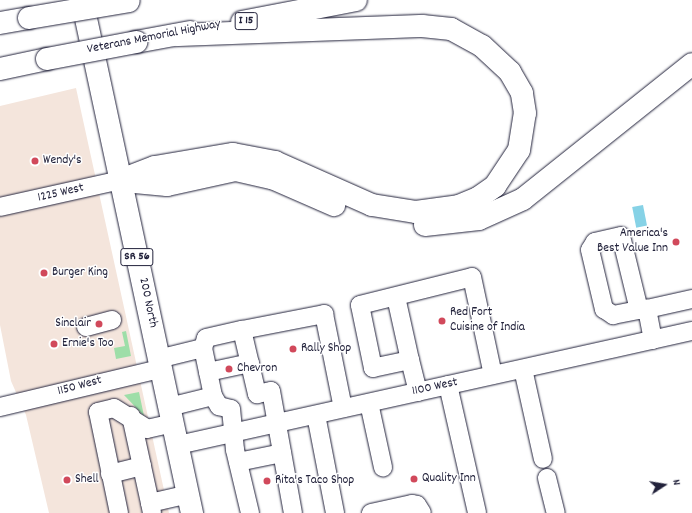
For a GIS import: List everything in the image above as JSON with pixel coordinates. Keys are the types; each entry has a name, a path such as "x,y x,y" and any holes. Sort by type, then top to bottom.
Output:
{"main road":[{"name":"200 North","path":"82,0 190,504"},
{"name":"Veterans Memorial Highway","path":"0,69 356,0"},
{"path":"0,23 133,1"},
{"path":"121,180 155,167 233,154 275,162 372,205 395,211 423,212 459,206 478,198 495,186 519,150 525,114 522,93 510,72 482,46 451,29 422,26 176,35"},
{"path":"121,180 167,185 236,170 272,178 367,219 410,226 479,219 523,199 546,184 692,64"}],"street":[{"name":"1225 West","path":"0,207 121,180"},
{"path":"410,360 373,368 360,305 472,277 493,376"},
{"path":"396,297 418,392"},
{"path":"653,340 643,309 692,299"},
{"path":"293,513 278,423 271,391 256,394 231,409 219,406 213,396 203,348 206,338 324,314 344,408"},
{"path":"86,327 112,320"},
{"path":"242,330 256,394"},
{"name":"1100 West","path":"178,445 692,332"},
{"name":"1150 West","path":"0,407 108,380 203,348"},
{"path":"208,372 250,363"},
{"path":"523,369 543,459"},
{"path":"108,380 114,408"},
{"path":"448,385 477,513"},
{"path":"119,513 98,412 114,408 131,416 147,429 171,415 213,396"},
{"path":"369,403 383,467"},
{"path":"231,409 236,432 238,462 250,513"},
{"path":"316,415 335,513"},
{"path":"131,416 151,508 190,504"},
{"path":"238,462 282,453"},
{"path":"110,474 142,466"},
{"path":"547,478 556,513"},
{"path":"371,513 412,504 417,505 422,513"}],"shaded area":[{"path":"76,88 169,513 49,513 26,415 11,381 0,325 0,106"}],"green space":[{"path":"126,331 131,356 116,359 114,348 125,346 122,332"},
{"path":"139,392 144,416 124,395"}],"water":[{"path":"643,205 647,226 636,228 632,207"}],"place":[{"name":"Wendy's","path":"35,161"},
{"name":"America's Best Value Inn","path":"676,242"},
{"name":"Burger King","path":"44,273"},
{"name":"Red Fort Cuisine of India","path":"442,321"},
{"name":"Sinclair","path":"99,324"},
{"name":"Ernie's Too","path":"54,344"},
{"name":"Rally Shop","path":"293,349"},
{"name":"Chevron","path":"229,369"},
{"name":"Quality Inn","path":"414,479"},
{"name":"Shell","path":"67,480"},
{"name":"Rita's Taco Shop","path":"267,481"}]}
